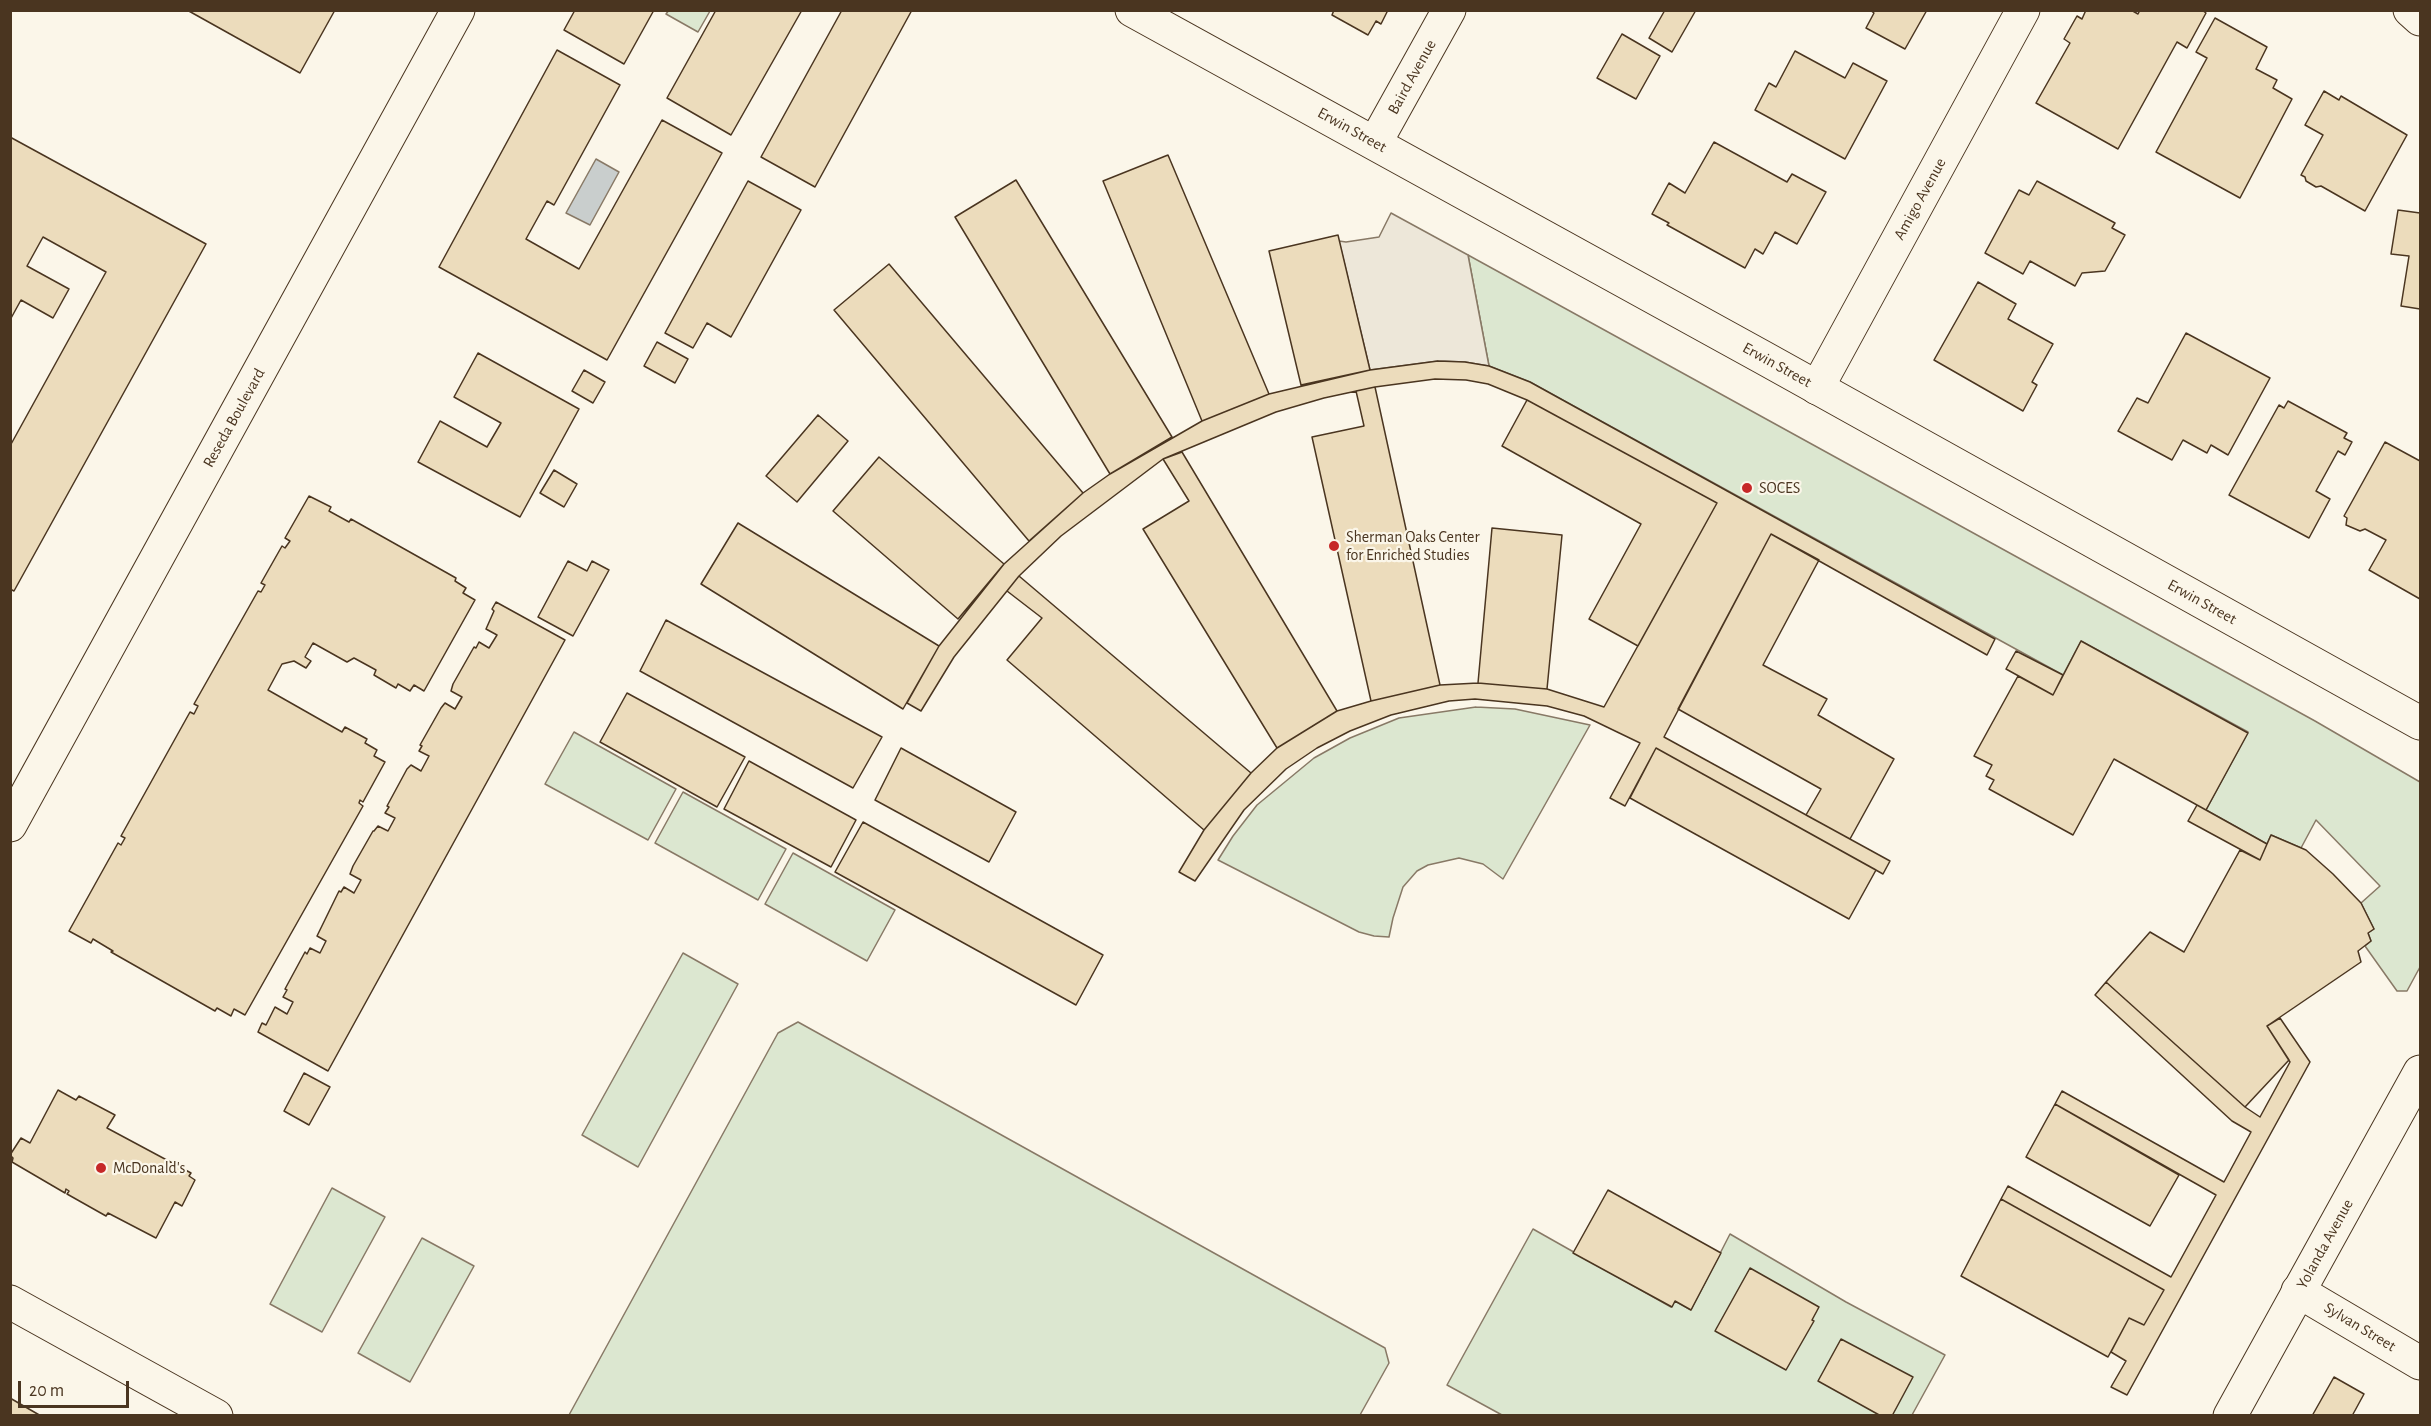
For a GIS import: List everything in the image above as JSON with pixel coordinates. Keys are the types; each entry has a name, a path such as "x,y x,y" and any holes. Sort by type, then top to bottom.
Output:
{"street":[{"name":"Reseda Boulevard","path":"10,825 458,10"},
{"name":"Erwin Street","path":"1132,10 1375,142 2421,723"},
{"name":"Baird Avenue","path":"1375,142 1449,10"},
{"name":"Amigo Avenue","path":"1817,388 2023,10"},
{"path":"2410,10 2421,19"},
{"name":"Yolanda Avenue","path":"2230,1416 2421,1072"},
{"name":"Sylvan Street","path":"2298,1291 2421,1363"},
{"path":"10,1302 216,1416"}],"green space":[{"path":"669,10 710,11 698,32 666,14"},
{"path":"1468,255 2315,721 2420,782 2420,967 2407,991 2397,991 2365,946 2371,941 2368,933 2374,929 2361,903 2380,886 2316,820 2301,848 2271,835 2267,844 2206,810 2248,732 2081,641 2063,675 1530,382 1489,366"},
{"path":"1476,707 1515,709 1590,725 1503,879 1483,864 1459,858 1428,865 1417,871 1403,887 1389,937 1374,936 1359,932 1218,860 1257,805 1314,758 1350,738 1399,718"},
{"path":"574,732 676,789 648,840 545,784"},
{"path":"683,792 786,849 758,900 655,843"},
{"path":"793,853 895,910 867,961 765,904"},
{"path":"683,953 738,984 638,1167 582,1135"},
{"path":"798,1022 1385,1348 1389,1363 1360,1415 569,1415 778,1033"},
{"path":"332,1188 385,1217 322,1332 270,1304"},
{"path":"1533,1229 1671,1307 1675,1301 1691,1310 1730,1234 1846,1302 1945,1355 1912,1415 1502,1415 1447,1385"},
{"path":"422,1238 474,1266 410,1382 358,1353"}],"shaded area":[{"path":"596,159 619,172 590,225 566,213"},
{"path":"1391,213 1468,255 1489,366 1438,361 1370,370 1339,241 1379,237"}],"building":[{"path":"187,10 335,10 300,73"},
{"path":"575,10 654,10 624,64 564,30"},
{"path":"716,10 802,10 731,135 667,98"},
{"path":"842,10 912,10 815,187 761,157"},
{"path":"1334,10 1388,10 1381,24 1376,21 1368,35 1332,15"},
{"path":"1665,10 1696,10 1672,52 1649,38"},
{"path":"1870,10 1927,10 1905,49 1866,28 1874,13"},
{"path":"2086,10 2131,10 2138,14 2140,10 2202,10 2206,13 2187,48 2177,42 2118,149 2036,103 2070,43 2064,39 2077,16 2082,19"},
{"path":"2215,18 2267,47 2256,69 2277,80 2273,88 2292,99 2240,198 2156,152 2207,58 2196,52"},
{"path":"1622,34 1660,56 1636,99 1597,78"},
{"path":"557,50 620,85 554,205 547,201 526,239 579,269 662,120 722,153 607,360 439,267"},
{"path":"1795,51 1845,78 1853,63 1887,81 1845,159 1755,110 1769,83 1776,87"},
{"path":"2324,91 2339,100 2341,96 2407,135 2365,211 2321,186 2316,187 2301,175 2323,135 2305,125"},
{"path":"10,137 206,244 14,591 10,589 10,446 106,272 43,237 27,266 69,289 53,318 21,300 10,320"},
{"path":"1714,142 1787,182 1792,174 1826,192 1797,244 1775,232 1763,254 1755,249 1745,268 1667,225 1669,223 1652,214 1669,183 1685,193"},
{"path":"1168,155 1269,394 1202,421 1103,181"},
{"path":"1016,180 1172,437 1110,474 955,217"},
{"path":"748,181 801,210 731,337 707,323 693,348 665,333"},
{"path":"2037,181 2115,223 2112,228 2125,235 2105,271 2082,273 2075,286 2030,261 2023,274 1985,253 2019,190 2029,195"},
{"path":"2398,210 2420,213 2420,309 2401,306 2409,256 2391,254"},
{"path":"1338,235 1370,370 1301,385 1269,251"},
{"path":"889,264 1083,493 1029,541 834,310"},
{"path":"1978,282 2016,304 2008,319 2053,344 2032,382 2037,385 2023,411 1934,360"},
{"path":"2186,333 2270,378 2228,455 2211,445 2207,453 2183,440 2172,460 2118,431 2137,398 2148,403"},
{"path":"657,342 688,359 675,383 644,366"},
{"path":"478,353 579,409 520,517 418,462 440,421 487,447 501,423 454,397"},
{"path":"1438,361 1489,366 1530,382 1995,639 1987,655 1771,534 1664,737 1890,861 1883,874 1656,748 1625,806 1610,798 1640,743 1584,716 1547,706 1475,699 1449,701 1391,715 1350,731 1317,748 1286,769 1244,810 1195,881 1179,872 1204,830 1251,773 1277,748 1337,711 1440,685 1478,683 1547,689 1604,707 1717,503 1527,400 1488,384 1466,380 1435,379 1375,387 1324,398 1276,412 1163,459 1061,536 1019,576 954,657 921,711 907,703 939,646 1004,564 1083,493 1110,474 1202,421 1269,394 1370,370"},
{"path":"584,370 605,382 593,403 572,391"},
{"path":"1375,387 1440,685 1371,701 1312,437 1364,426 1356,391"},
{"path":"1527,400 1717,503 1638,646 1589,619 1641,524 1502,446"},
{"path":"2288,401 2347,433 2344,438 2352,442 2345,455 2338,451 2316,491 2330,499 2309,538 2229,495 2279,405 2284,408"},
{"path":"818,415 848,441 797,502 766,476"},
{"path":"2385,442 2420,461 2420,599 2369,570 2386,540 2365,529 2360,531 2346,525 2347,518 2344,516"},
{"path":"1182,452 1337,711 1277,748 1143,529 1189,501 1163,459"},
{"path":"879,457 1004,564 958,619 833,511"},
{"path":"554,470 577,484 564,507 540,493"},
{"path":"309,496 331,507 329,511 349,522 351,519 456,578 455,581 466,588 463,593 475,600 424,691 414,685 410,691 398,684 396,688 374,675 376,670 354,658 347,662 313,643 305,657 311,661 306,668 294,661 282,664 268,690 342,732 345,727 367,739 365,743 377,750 374,756 385,762 363,802 360,800 359,803 363,806 245,1015 234,1009 231,1016 217,1008 215,1011 111,952 113,951 93,939 91,943 69,931 118,843 121,845 125,838 121,836 190,712 194,714 198,706 194,704 258,591 261,592 265,585 261,583 282,546 285,548 290,541 285,538"},
{"path":"738,523 939,646 903,709 701,584"},
{"path":"1492,528 1562,535 1547,689 1478,683"},
{"path":"1771,534 1819,560 1763,665 1827,699 1818,715 1894,759 1850,839 1806,815 1821,789 1678,709"},
{"path":"568,561 587,571 592,561 609,570 573,636 538,617"},
{"path":"1019,576 1251,773 1204,830 1007,660 1042,618 1007,591"},
{"path":"496,602 565,640 328,1071 258,1032 262,1023 266,1025 275,1007 287,1014 293,1002 283,997 287,990 285,989 305,952 307,954 310,948 320,953 326,941 317,936 339,891 341,892 344,887 354,893 361,880 350,874 353,866 378,826 388,831 395,818 385,813 389,807 387,806 407,769 411,765 421,771 429,756 419,751 422,746 420,745 441,708 445,703 455,709 462,697 451,691 453,684 474,647 476,648 479,642 489,648 497,635 486,629"},
{"path":"666,620 882,737 853,788 640,671"},
{"path":"2081,641 2248,733 2206,810 2114,759 2073,835 1989,789 1994,780 1986,776 1992,765 1974,756 2018,676 2053,695"},
{"path":"2016,651 2063,675 2053,695 2006,669"},
{"path":"627,693 745,757 717,807 600,742"},
{"path":"901,748 1016,812 989,862 875,800"},
{"path":"1656,748 1876,870 1849,919 1630,798"},
{"path":"749,761 856,820 831,867 724,809"},
{"path":"2197,805 2267,844 2260,860 2188,821"},
{"path":"863,822 1103,955 1076,1005 835,872"},
{"path":"2271,835 2306,850 2333,874 2361,903 2374,929 2368,933 2371,941 2358,951 2361,962 2267,1026 2289,1060 2245,1107 2106,982 2150,932 2184,952 2240,850 2260,860"},
{"path":"2106,982 2245,1107 2260,1117 2290,1062 2267,1026 2280,1018 2310,1062 2127,1395 2111,1387 2126,1361 2111,1352 2129,1318 2144,1325 2164,1290 2001,1199 2008,1186 2171,1277 2216,1195 2055,1104 2062,1091 2224,1182 2251,1132 2232,1121 2095,995"},
{"path":"304,1073 330,1087 309,1125 284,1111"},
{"name":"McDonald's","path":"58,1090 76,1100 79,1096 115,1115 107,1128 191,1173 189,1176 195,1180 182,1206 175,1202 156,1238 108,1213 106,1216 67,1194 69,1191 66,1189 65,1193 12,1162 13,1158 10,1155 21,1138 30,1143"},
{"path":"2055,1104 2179,1175 2150,1226 2026,1157"},
{"path":"1608,1190 1721,1253 1691,1310 1675,1301 1672,1307 1573,1253"},
{"path":"2001,1199 2164,1290 2144,1325 2129,1318 2108,1357 1961,1276"},
{"path":"1750,1268 1819,1307 1812,1320 1814,1321 1786,1370 1715,1331"},
{"path":"1841,1339 1913,1377 1892,1416 1881,1416 1818,1381"},
{"path":"2334,1377 2364,1394 2352,1416 2312,1416"},
{"path":"10,1398 41,1416 10,1416"}],"place":[{"name":"SOCES","path":"1747,488"},
{"name":"Sherman Oaks Center for Enriched Studies","path":"1334,546"},
{"name":"McDonald's","path":"101,1168"}]}
